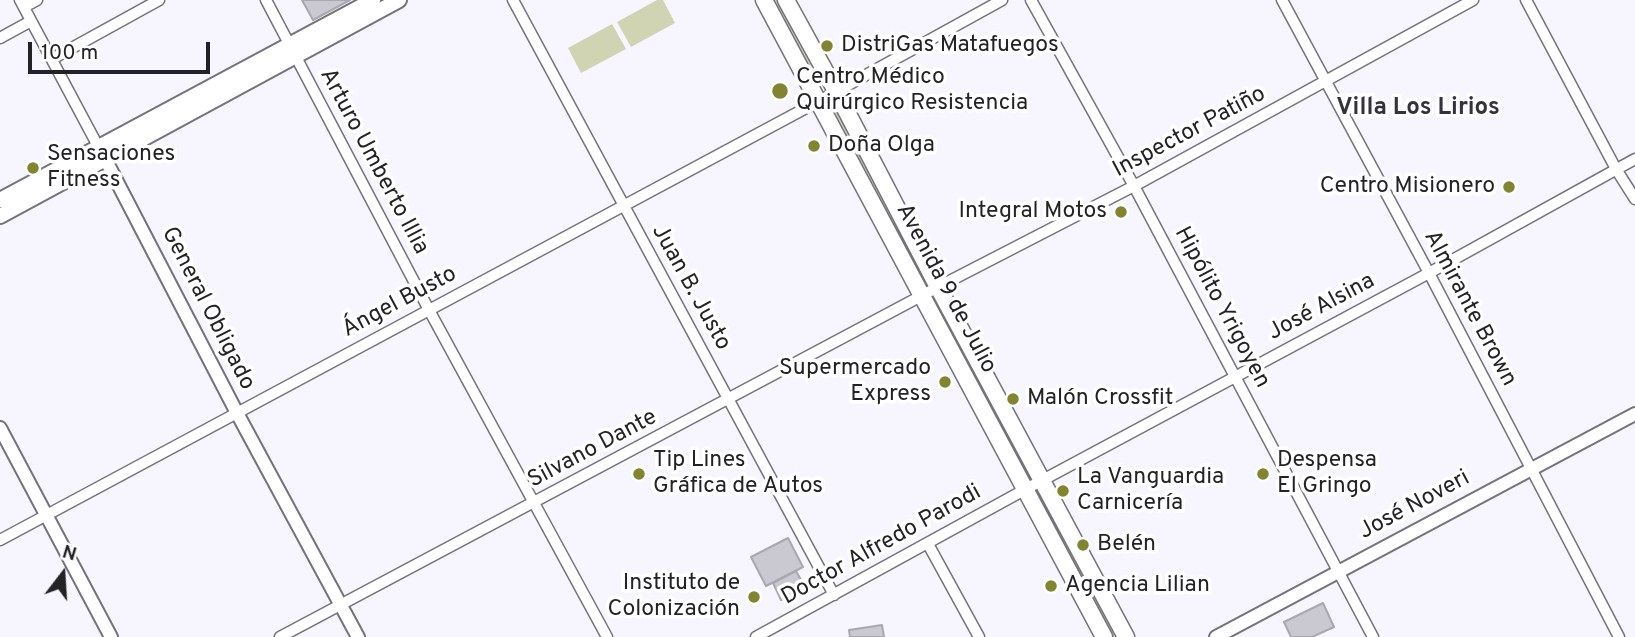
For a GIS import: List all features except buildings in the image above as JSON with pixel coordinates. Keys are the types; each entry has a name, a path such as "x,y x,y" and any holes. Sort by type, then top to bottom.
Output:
{"main road":[{"path":"293,50 373,0"},
{"path":"0,216 103,153 293,50 400,0"},
{"name":"Avenida 9 de Julio","path":"764,0 1104,637"},
{"name":"Avenida 9 de Julio","path":"786,0 1126,637"},
{"path":"0,200 103,153"}],"street":[{"path":"22,4 37,0"},
{"path":"52,59 159,0"},
{"name":"Arturo Umberto Illia","path":"266,0 429,310 607,637"},
{"name":"Juan B. Justo","path":"513,0 834,595"},
{"name":"Ángel Busto","path":"0,540 1002,0"},
{"name":"Hipólito Yrigoyen","path":"1031,0 1134,186 1373,637"},
{"name":"Almirante Brown","path":"1282,0 1429,273 1619,637"},
{"name":"Inspector Patiño","path":"923,296 1134,186 1473,0"},
{"path":"1526,0 1616,169 1635,199"},
{"name":"General Obligado","path":"22,4 103,153 237,414 358,637"},
{"path":"0,38 31,21"},
{"name":"José Alsina","path":"1026,489 1635,159"},
{"name":"Silvano Dante","path":"280,637 923,296"},
{"name":"José Noveri","path":"1216,637 1635,414"},
{"path":"0,428 111,637"},
{"name":"Doctor Alfredo Parodi","path":"756,637 1026,489"},
{"path":"928,544 979,637"}],"green space":[{"path":"657,0 663,0 675,23 631,47 617,22"},
{"path":"770,0 778,0 823,84 817,88"},
{"path":"612,24 626,49 581,73 568,48"},
{"path":"833,104 924,276 918,279 827,107"},
{"path":"936,294 1026,466 1020,469 931,297"},
{"path":"1039,488 1120,637 1112,637 1033,491"}],"place":[{"name":"DistriGas Matafuegos","path":"827,46"},
{"name":"Centro Médico Quirúrgico Resistencia","path":"780,91"},
{"name":"Doña Olga","path":"814,146"},
{"name":"Sensaciones Fitness","path":"33,168"},
{"name":"Centro Misionero","path":"1509,187"},
{"name":"Integral Motos","path":"1121,212"},
{"name":"Supermercado Express","path":"945,382"},
{"name":"Malón Crossfit","path":"1013,399"},
{"name":"Tip Lines Gráfica de Autos","path":"639,474"},
{"name":"Despensa El Gringo","path":"1263,474"},
{"name":"La Vanguardia Carnicería","path":"1063,491"},
{"name":"Belén","path":"1083,545"},
{"name":"Agencia Lilian","path":"1051,586"},
{"name":"Instituto de Colonización","path":"754,597"}],"district":[{"name":"Villa Los Lirios","path":"1418,109"}]}
